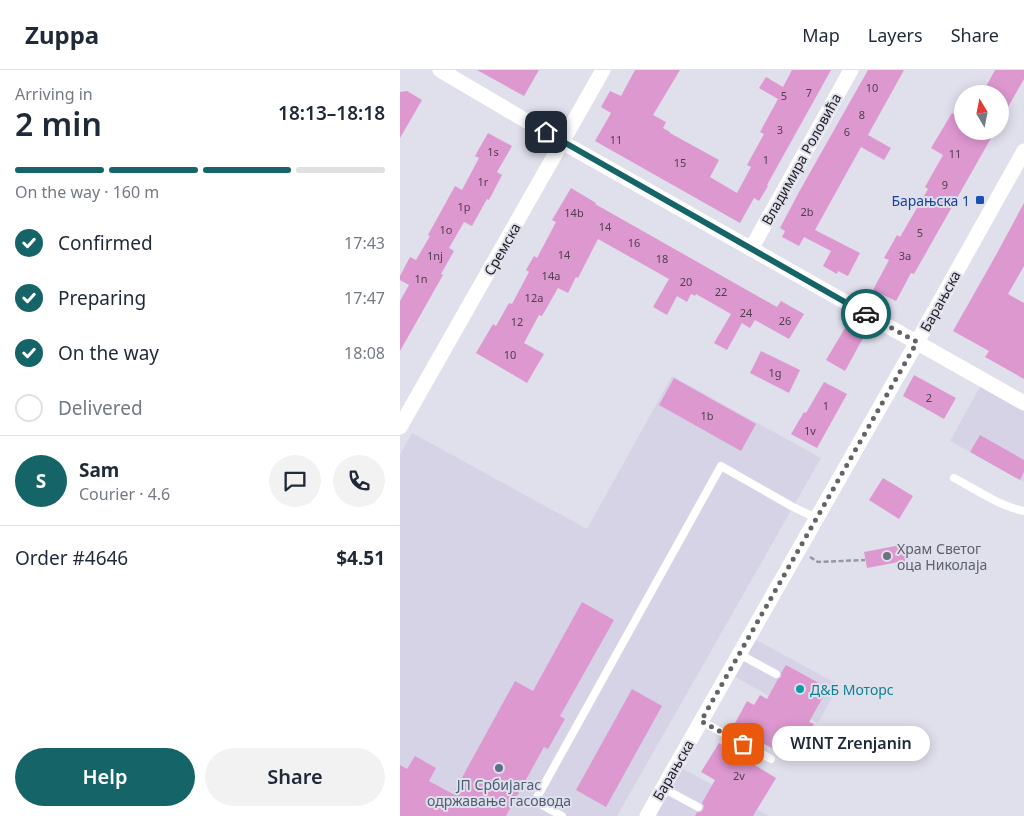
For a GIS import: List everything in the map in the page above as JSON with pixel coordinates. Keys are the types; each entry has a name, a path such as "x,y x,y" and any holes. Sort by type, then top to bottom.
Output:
{"street":[{"name":"Сремска","path":"400,427 603,70"},
{"name":"Владимира Роловића","path":"751,249 850,70"},
{"path":"444,71 562,142 1024,403"},
{"name":"Барањска","path":"647,816 1024,151"}],"lane":[{"path":"562,816 535,802 721,466 816,518"},
{"path":"954,478 992,499 1024,512"},
{"path":"739,654 776,674"},
{"path":"701,721 771,759"},
{"path":"663,788 698,807"}],"path":[{"path":"798,550 818,562 865,560"}],"shaded area":[{"path":"672,376 821,458 617,816 400,816 400,455 412,433 587,529"},
{"path":"981,385 1024,409 1024,482 950,441"},
{"path":"749,636 839,685 818,723 728,673"},
{"path":"678,766 769,816 659,816 652,812"}],"building":[{"path":"477,70 539,70 524,96"},
{"path":"635,70 680,70 653,115 666,122 663,128 670,133 719,160 710,177 737,193 751,167 747,165 764,134 760,132 778,99 759,88 766,77 783,87 792,70 831,70 768,186 759,201 754,198 740,223 595,141 611,113 601,107 610,91 621,96"},
{"path":"868,70 904,70 868,135 891,148 884,160 861,147 815,230 860,253 848,276 838,271 837,274 823,266 831,251 804,237 799,246 782,237 785,231 780,228"},
{"path":"995,70 1024,70 1024,79 1009,105 1009,85 987,85"},
{"path":"407,91 422,100 400,138 400,92"},
{"path":"952,113 954,114 954,140 990,140 914,274 911,273 896,301 873,290 889,260 884,258 897,235 900,237 928,189 925,187 943,155 931,148"},
{"path":"488,133 512,146 497,172 502,175 472,226 464,222 449,248 454,251 441,274 443,275 400,351 400,301 409,285 400,280 400,276 410,257 416,260 455,186 462,190 479,158 475,156"},
{"path":"571,188 595,204 777,307 781,301 804,314 789,339 755,320 750,328 742,323 727,350 714,343 731,314 696,294 695,296 691,294 687,302 677,296 667,315 653,307 669,279 598,239 568,293 558,288 542,316 539,315 524,343 544,354 527,383 476,353 493,324 496,326 509,303 512,304 529,272 526,270 534,256 537,258 556,222 552,220"},
{"path":"1024,203 1024,266 1008,294 1024,303 1024,379 985,357 989,351 953,331"},
{"path":"845,328 863,338 845,371 826,360"},
{"path":"761,351 800,370 789,393 750,373"},
{"path":"914,375 956,398 944,419 903,396"},
{"path":"674,378 756,424 741,451 659,405"},
{"path":"824,382 847,394 817,448 791,434"},
{"path":"980,435 1024,460 1024,472 1020,480 970,452"},
{"path":"883,478 913,496 899,519 869,500"},
{"name":"Храм Светог оца Николаја","path":"906,544 909,560 867,568 864,552"},
{"path":"582,602 614,620 560,716 565,719 548,749 544,747 506,816 400,816 400,765 407,769 415,756 436,768 429,781 453,794 515,681 533,691"},
{"path":"786,665 828,688 809,722 814,724 794,760 733,727 747,701 754,705 760,695 767,699"},
{"path":"632,689 662,706 606,807 576,790"},
{"path":"719,743 776,778 753,816 695,816 697,812 703,810 704,806 702,803 715,780 701,772"}],"way so far":[{"path":"743,744 701,721 917,342 866,314"}],"place":[{"name":"Барањска 1","path":"980,200"},
{"name":"Храм Светог оца Николаја","path":"887,556"},
{"name":"Д&Б Моторс","path":"800,689"},
{"name":"WINT Zrenjanin","path":"743,744"},
{"name":"ЈП Србијагас одржавање гасовода","path":"499,768"}],"route":[{"path":"546,132 866,314"}]}
